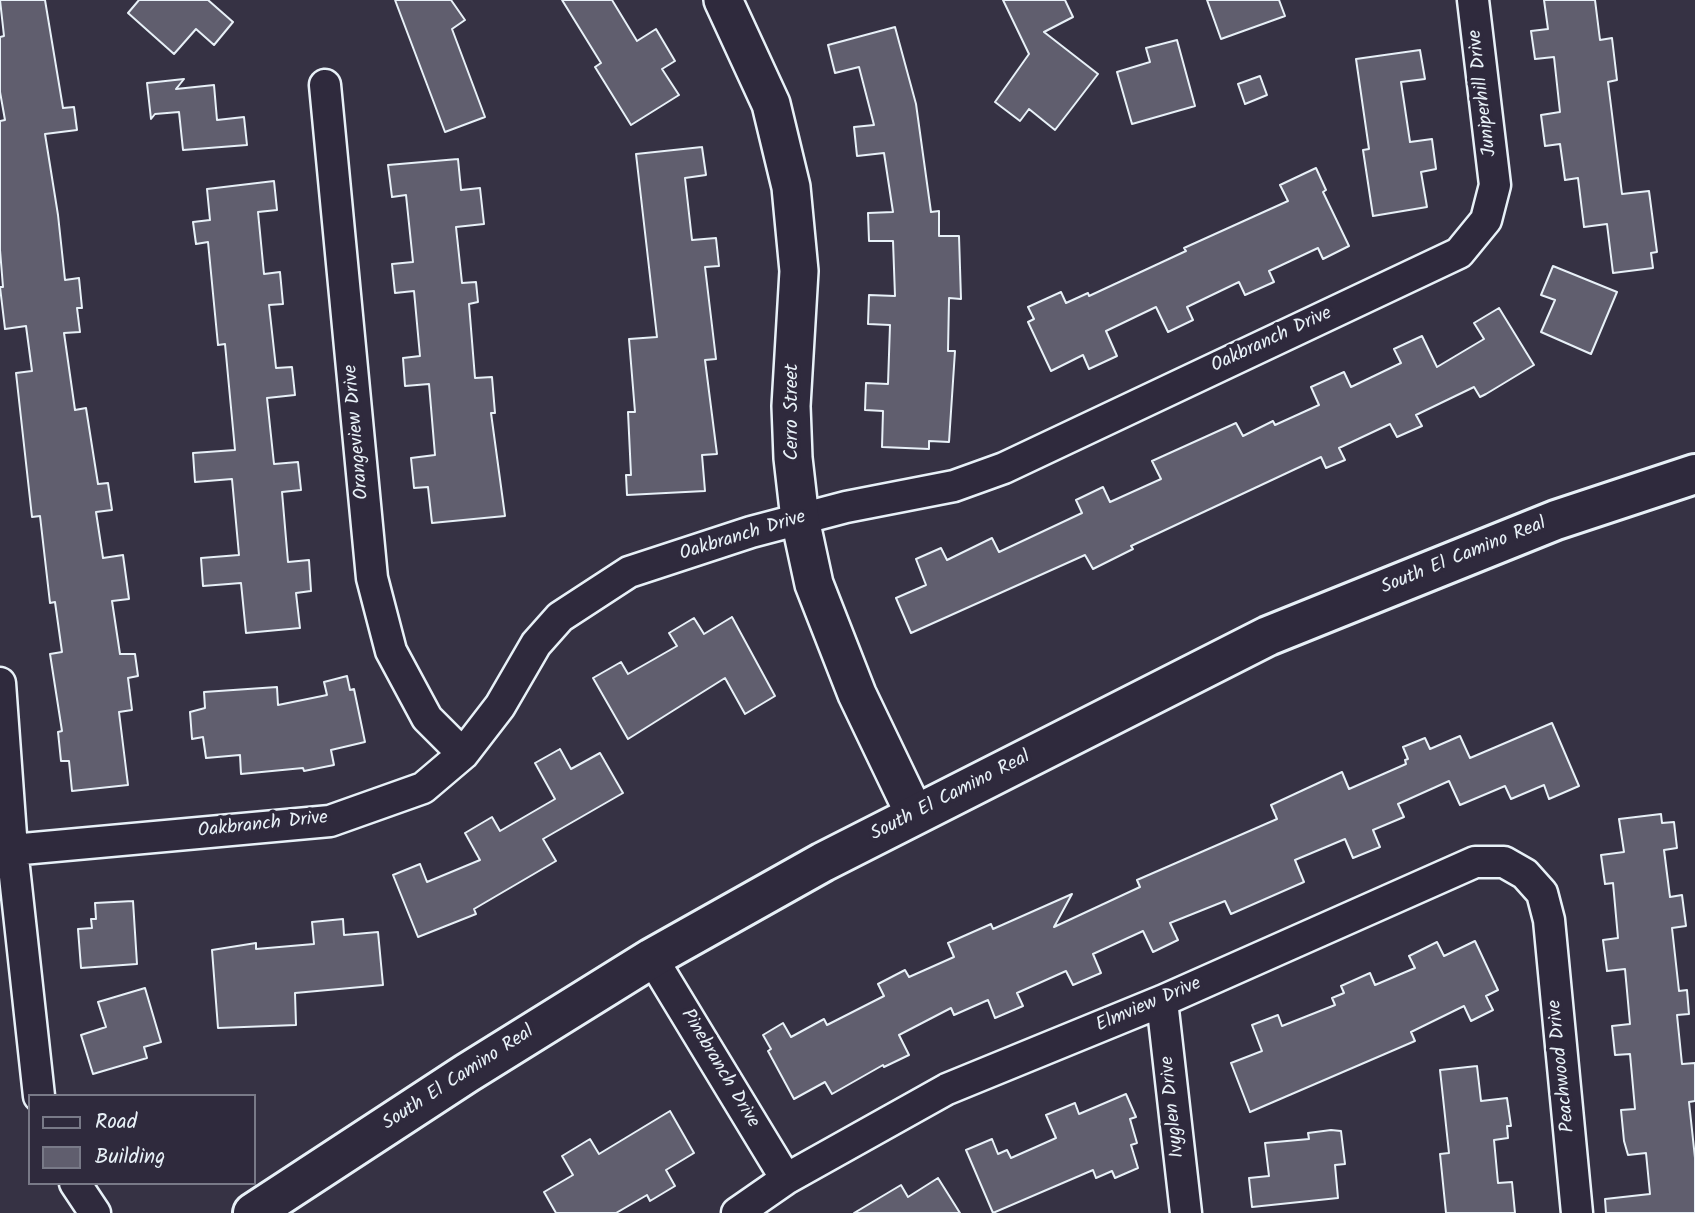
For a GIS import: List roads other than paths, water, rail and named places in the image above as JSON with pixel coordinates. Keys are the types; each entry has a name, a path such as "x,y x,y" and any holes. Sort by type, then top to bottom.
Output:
{"main road":[{"name":"South El Camino Real","path":"253,1213 467,1073 652,958 823,862 1268,636 1556,520 1695,474"}],"street":[{"name":"Cerro Street","path":"723,0 771,104 791,187 799,271 791,406 800,519 814,584 835,645 915,815"},
{"name":"Juniperhill Drive","path":"1473,0 1495,185"},
{"name":"Orangeview Drive","path":"325,85 372,578 391,651 427,718 463,754"},
{"name":"Oakbranch Drive","path":"6,850 330,821 423,788 463,754 500,706 536,644 560,617 628,572 800,519 954,486 1003,468 1459,253 1486,220 1495,185"},
{"path":"0,683 6,850 39,1094"},
{"name":"Elmview Drive","path":"737,1213 786,1179 947,1089 1162,1001 1475,862 1504,862 1525,874 1542,893 1549,920"},
{"name":"Peachwood Drive","path":"1549,920 1577,1213"},
{"name":"Pinebranch Drive","path":"652,958 786,1179"},
{"name":"Ivyglen Drive","path":"1162,1001 1186,1213"},
{"path":"76,1185 94,1213"}]}
